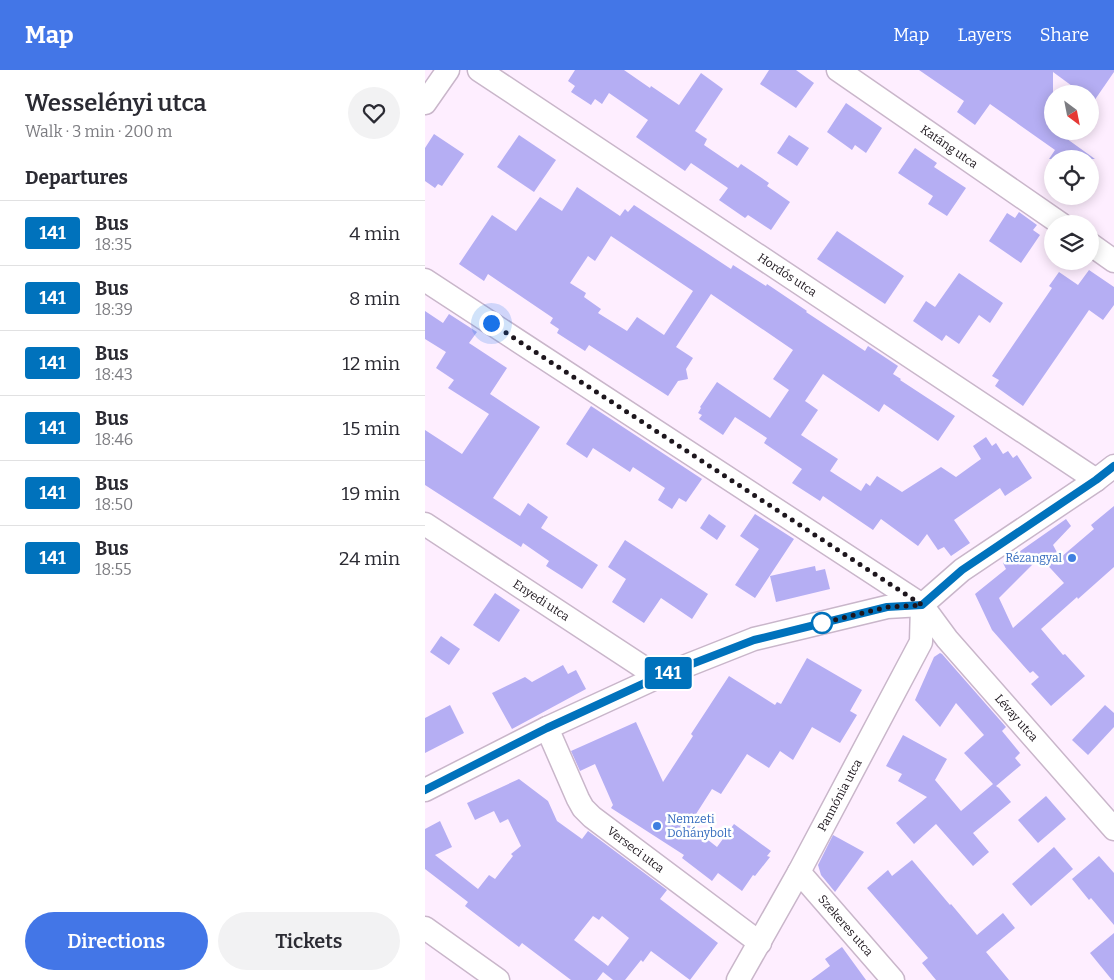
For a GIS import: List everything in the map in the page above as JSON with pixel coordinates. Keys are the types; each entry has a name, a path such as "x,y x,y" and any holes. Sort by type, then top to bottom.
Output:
{"street":[{"path":"425,103 447,70"},
{"name":"Hordós utca","path":"479,70 1109,471"},
{"name":"Katáng utca","path":"838,70 1048,215"},
{"path":"1099,250 1114,261"},
{"path":"425,280 922,605"},
{"path":"425,790 547,728 658,677 754,640 887,607 922,605 962,570 1109,471"},
{"name":"Enyedi utca","path":"425,524 658,677"},
{"name":"Lévay utca","path":"922,605 947,639 1114,829"},
{"name":"Pannónia utca","path":"738,980 799,872 921,642 922,605"},
{"name":"Verseci utca","path":"547,728 583,808 592,817 759,943"},
{"name":"Szekeres utca","path":"799,872 893,980"},
{"path":"425,928 498,980"}],"building":[{"path":"575,70 624,70 679,105 701,73 723,89 695,131 707,139 704,145 738,168 741,164 769,183 767,186 790,202 771,230 748,215 745,218 719,200 728,188 691,163 685,171 636,137 648,120 609,93 602,104 595,99 591,105 571,92 575,86 568,81"},
{"path":"769,70 796,70 814,83 796,108 760,84"},
{"path":"919,70 1114,70 1099,94 1099,85 1071,85 1053,72 1053,85 1044,85 1044,140 1069,140 1082,150 1055,150 990,104 975,125 957,112 964,101"},
{"path":"846,103 882,128 866,153 855,145 852,150 827,132"},
{"path":"434,134 464,154 442,186 438,184 435,188 425,181 425,148"},
{"path":"519,135 556,160 534,192 497,167"},
{"path":"789,135 809,148 797,166 777,153"},
{"path":"915,148 937,163 934,167 966,188 947,216 928,204 933,196 898,173"},
{"path":"577,187 620,216 625,209 628,212 634,205 731,269 733,265 766,286 767,284 865,351 868,346 898,366 893,374 900,380 955,416 938,441 884,404 879,412 823,374 805,401 818,410 801,435 838,459 830,471 861,491 866,483 870,486 877,476 902,492 941,467 956,477 981,459 973,446 986,437 992,446 996,443 1003,454 1008,451 1013,458 1017,455 1032,478 1005,496 1000,488 954,520 970,543 951,556 944,547 938,550 927,534 918,546 881,519 873,530 823,496 820,501 792,483 802,469 764,443 767,438 735,417 723,435 699,419 702,415 698,413 700,407 717,382 770,418 789,390 773,379 793,350 711,294 676,347 693,358 686,369 688,379 678,381 668,396 589,345 585,351 557,333 559,329 550,323 553,318 488,274 484,281 459,264 492,215 516,231 540,197 562,211","holes":["611,236 693,291 664,335 637,317 627,331 598,313 601,309 584,297 586,293 570,283 588,256 595,261"]},
{"path":"1019,212 1037,225 1033,230 1040,235 1021,263 989,241 1007,213 1015,218"},
{"path":"837,231 904,276 885,304 817,259"},
{"path":"1089,270 1114,287 1114,305 1103,320 1089,310 1023,406 995,386 999,380 992,376 1052,288 1049,286 1059,272 1078,285"},
{"path":"959,273 1003,303 990,323 979,315 959,344 946,335 942,341 913,321 926,301 935,307"},
{"path":"425,311 443,323 449,314 477,332 469,343 507,368 490,394 540,427 493,498 520,516 528,503 548,517 541,528 598,565 582,589 546,566 549,561 523,543 521,547 425,485 425,430 462,454 489,414 448,388 454,380 436,368 446,352 425,339"},
{"path":"591,406 702,479 686,502 679,498 672,509 658,500 665,488 633,467 630,472 593,448 587,458 566,444"},
{"path":"1114,506 1114,567 1041,629 1063,655 1065,654 1085,676 1051,706 1031,684 1039,677 1033,671 1030,673 992,630 975,594 1006,569 1003,563 1066,519 1071,526 1053,545 1060,558 1094,529 1091,525","holes":["1040,557 1064,583 1013,628 999,598"]},
{"path":"709,514 726,526 717,540 700,528"},
{"path":"755,514 794,539 755,598 735,585 759,549 740,536"},
{"path":"625,540 708,594 692,619 661,598 644,623 612,602 626,579 608,567"},
{"path":"815,566 816,571 825,569 830,589 776,602 770,576"},
{"path":"495,593 520,610 499,642 473,625"},
{"path":"441,636 460,649 449,665 430,652"},
{"path":"940,653 1006,727 1002,731 1020,753 1015,758 1021,765 996,786 1011,802 973,833 989,852 973,866 936,824 914,844 896,823 927,797 898,781 902,774 886,766 903,735 947,759 935,780 961,811 993,784 964,753 984,735 956,703 940,727 915,700 934,657"},
{"path":"807,658 862,690 850,711 857,715 840,743 812,727 793,760 780,751 769,768 747,754 721,794 712,789 689,825 717,847 734,824 771,851 767,856 770,857 755,876 753,875 742,891 718,873 712,881 682,858 684,855 611,808 613,805 595,764 580,771 571,751 636,722 663,782 693,736 691,734 729,676 775,705 777,702 781,704"},
{"path":"563,665 568,674 576,670 586,689 512,729 492,693 525,677 532,682"},
{"path":"450,705 464,733 425,753 425,718"},
{"path":"1105,705 1114,713 1114,727 1088,755 1072,740"},
{"path":"519,779 548,801 557,821 582,839 588,831 667,890 660,899 718,943 690,980 651,951 625,980 613,980 603,972 597,980 571,980 522,943 519,947 465,906 468,902 425,869 425,829 440,821 452,847 435,855 478,889 489,875 495,879 513,856 511,854 521,846 508,819 500,823 494,811 475,820 467,803","holes":["593,916 599,920 602,916 629,938 608,966 574,940"]},
{"path":"1046,796 1066,819 1038,843 1018,820"},
{"path":"833,835 864,852 835,892 821,875 818,865"},
{"path":"1054,847 1073,869 1031,906 1012,884"},
{"path":"1099,856 1114,873 1114,925 1091,898 1089,900 1072,879"},
{"path":"912,860 977,935 1003,913 1015,928 986,952 1009,980 936,980 922,963 928,958 867,888 888,870 892,876"},
{"path":"1114,933 1114,980 1112,980 1090,953"},
{"path":"842,947 866,980 811,980 830,966 825,959"}],"bus line":[{"name":"141","path":"425,790 547,728 658,677 754,640 887,607 922,605 962,570 1114,466"}],"place":[{"name":"Rézangyal","path":"1072,558"},
{"name":"Nemzeti Dohánybolt","path":"657,826"}],"route":[{"path":"491,323 922,605 887,607 822,623"}]}
